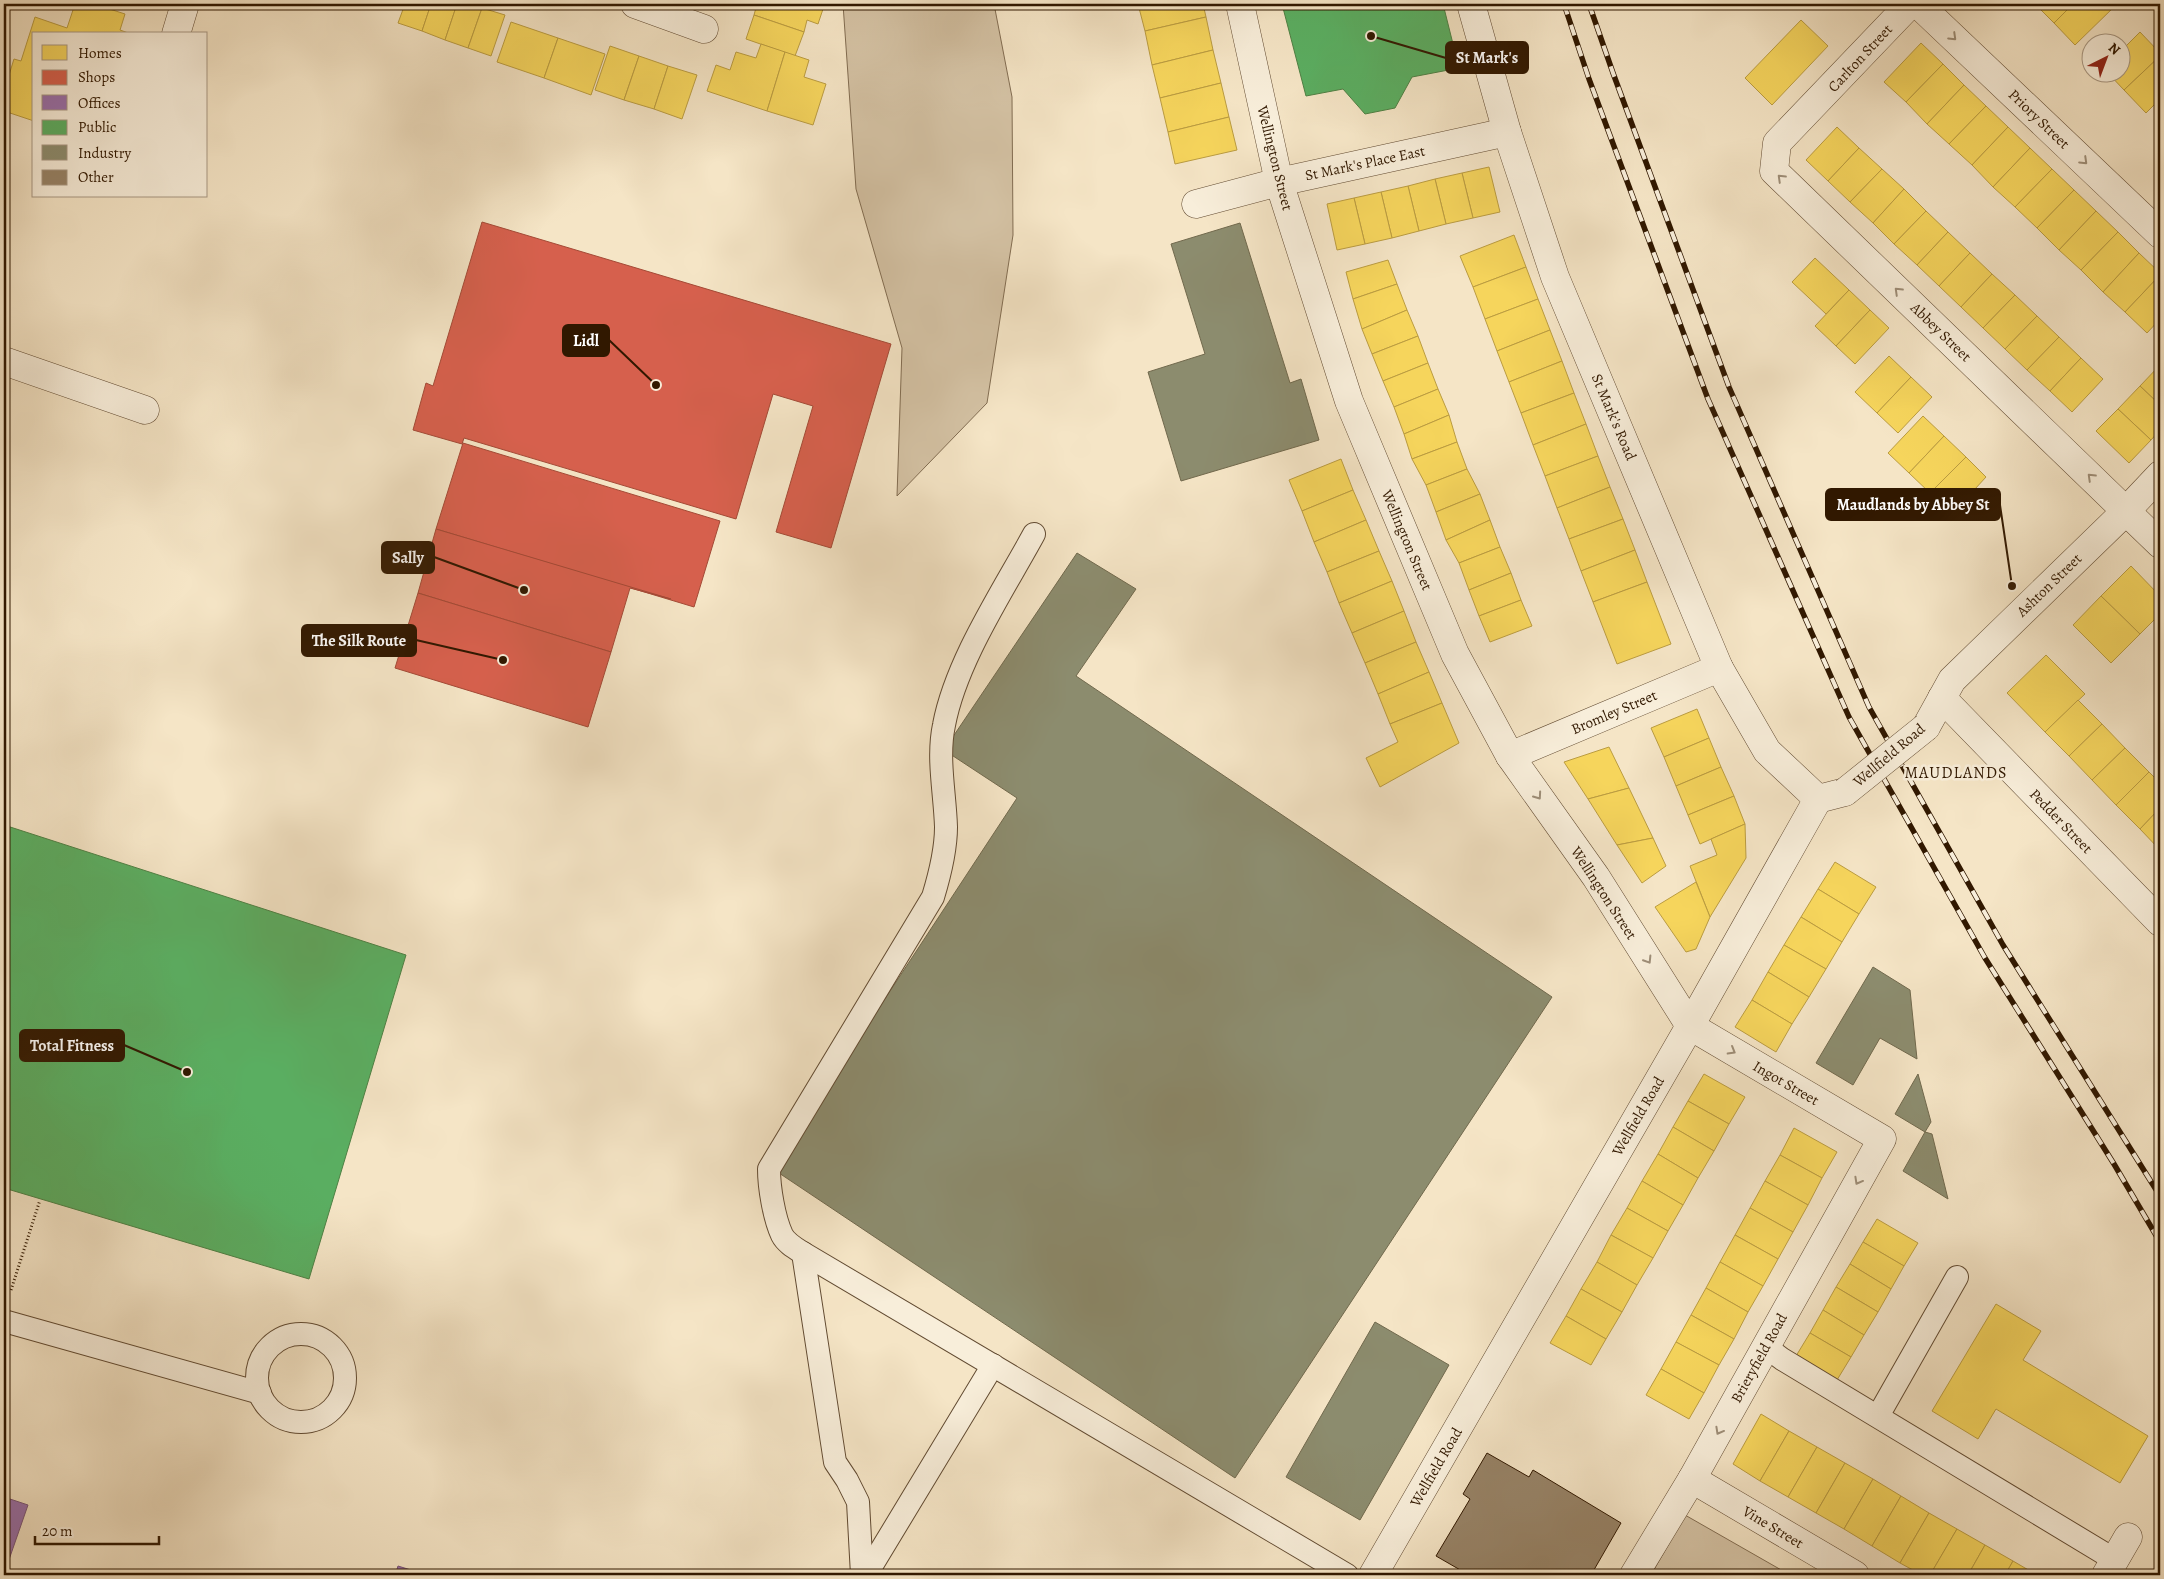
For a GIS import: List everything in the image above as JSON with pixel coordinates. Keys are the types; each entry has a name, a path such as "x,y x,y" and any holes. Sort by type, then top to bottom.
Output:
{"street":[{"path":"177,32 185,4"},
{"path":"635,4 704,29"},
{"name":"Wellington Street","path":"1240,4 1279,182 1349,401 1455,654 1510,756 1596,877 1690,1026"},
{"name":"St Mark's Road","path":"1471,4 1507,132 1555,277 1719,668 1767,751 1818,799"},
{"name":"Carlton Street","path":"1809,112 1910,4"},
{"name":"Priory Street","path":"1918,4 2160,234"},
{"name":"Abbey Street","path":"1809,112 1777,143 1774,171 2160,544"},
{"name":"St Mark's Place East","path":"1196,204 1279,182 1507,132"},
{"path":"4,361 145,410"},
{"name":"Ashton Street","path":"1942,698 1952,680 2126,511 2160,474"},
{"name":"Bromley Street","path":"1510,756 1719,668"},
{"name":"Wellfield Road","path":"1374,1575 1690,1026 1818,799 1845,792 1926,727 1942,698"},
{"name":"Pedder Street","path":"1942,698 2160,922"},
{"name":"Ingot Street","path":"1690,1026 1882,1139"},
{"name":"Brieryfield Road","path":"1634,1575 1692,1479 1882,1139"},
{"name":"Vine Street","path":"1692,1479 1855,1575"}],"lane":[{"path":"1034,534 965,660 950,698 941,753 946,828 942,867 933,897 769,1169 769,1187 782,1235 802,1253 1348,1575"},
{"path":"802,1253 835,1462 848,1480 858,1502 862,1575"},
{"path":"1878,1416 1957,1276"},
{"path":"4,1321 260,1393"},
{"path":"1766,1347 1878,1416 2116,1557"},
{"path":"866,1575 993,1365"}],"path":[{"path":"9,1295 40,1200"}],"shaded area":[{"path":"843,4 994,4 1012,97 1013,235 987,403 897,496 902,348 856,189"},
{"path":"1685,1515 1790,1575 1651,1575"}],"building: Homes":[{"path":"75,4 94,4 125,14 120,30 126,32 32,32 32,120 4,111 4,91 14,59 21,61 35,17 67,28"},
{"path":"405,4 431,4 422,31 398,23"},
{"path":"431,4 457,4 445,40 422,31"},
{"path":"457,4 471,4 482,8 468,48 445,40"},
{"path":"757,4 808,4 823,9 818,24 807,20 804,32 754,15"},
{"path":"1138,4 1203,4 1206,17 1145,31"},
{"path":"2035,4 2073,4 2054,23"},
{"path":"2073,4 2116,5 2088,32 2082,32 2082,38 2075,45 2054,23"},
{"path":"482,8 505,15 491,56 468,48"},
{"path":"754,15 804,32 795,56 746,39"},
{"path":"1206,17 1213,50 1152,65 1145,31"},
{"path":"1801,20 1828,46 1772,105 1745,78"},
{"path":"511,22 558,38 544,78 497,62"},
{"path":"2140,32 2160,53 2160,56 2124,90 2116,82 2132,82 2132,40"},
{"path":"558,38 605,54 591,95 544,78"},
{"path":"1921,43 1943,64 1906,102 1884,82"},
{"path":"761,44 785,52 767,111 707,91 716,65 730,70 736,52 756,58"},
{"path":"610,46 639,56 624,100 595,90"},
{"path":"1213,50 1221,83 1160,98 1152,65"},
{"path":"785,52 809,60 804,77 826,84 813,125 767,111"},
{"path":"639,56 668,66 654,109 624,100"},
{"path":"2160,56 2160,99 2146,113 2124,90"},
{"path":"1943,64 1964,85 1927,124 1906,102"},
{"path":"668,66 697,75 682,119 654,109"},
{"path":"1221,83 1229,117 1168,132 1160,98"},
{"path":"1964,85 1986,106 1949,144 1927,124"},
{"path":"1986,106 2008,127 1972,165 1949,144"},
{"path":"1229,117 1237,150 1175,164 1168,132"},
{"path":"1837,127 1859,148 1828,181 1806,160"},
{"path":"2008,127 2030,148 1993,187 1972,165"},
{"path":"1859,148 1882,169 1850,202 1828,181"},
{"path":"2030,148 2052,169 2015,207 1993,187"},
{"path":"1489,167 1500,212 1473,218 1462,173"},
{"path":"1882,169 1904,189 1873,223 1850,202"},
{"path":"2052,169 2074,190 2037,228 2015,207"},
{"path":"1462,173 1473,218 1446,224 1435,179"},
{"path":"1435,179 1446,224 1419,231 1408,186"},
{"path":"1408,186 1419,231 1392,238 1381,192"},
{"path":"1904,189 1926,211 1894,244 1873,223"},
{"path":"2074,190 2096,211 2059,250 2037,228"},
{"path":"1381,192 1392,238 1365,244 1354,198"},
{"path":"1354,198 1365,244 1337,250 1327,204"},
{"path":"1926,211 1948,232 1917,265 1894,244"},
{"path":"2096,211 2118,232 2081,270 2059,250"},
{"path":"1948,232 1970,253 1939,286 1917,265"},
{"path":"2118,232 2139,253 2103,292 2081,270"},
{"path":"1514,235 1526,267 1473,287 1460,256"},
{"path":"1970,253 1992,274 1961,307 1939,286"},
{"path":"2139,253 2160,275 2125,312 2103,292"},
{"path":"1815,258 1849,290 1826,314 1792,282"},
{"path":"1388,260 1397,284 1353,299 1346,272"},
{"path":"1526,267 1538,299 1485,319 1473,287"},
{"path":"1992,274 2015,295 1983,328 1961,307"},
{"path":"2160,275 2160,319 2147,333 2125,312"},
{"path":"1397,284 1407,310 1362,329 1353,299"},
{"path":"1849,290 1870,310 1836,346 1815,326"},
{"path":"2015,295 2037,316 2005,349 1983,328"},
{"path":"1538,299 1550,330 1497,351 1485,319"},
{"path":"1407,310 1418,336 1372,354 1362,329"},
{"path":"1870,310 1889,328 1855,364 1836,346"},
{"path":"2037,316 2059,337 2027,370 2005,349"},
{"path":"1550,330 1562,361 1509,382 1497,351"},
{"path":"1418,336 1428,363 1383,381 1372,354"},
{"path":"2059,337 2081,358 2050,391 2027,370"},
{"path":"1889,356 1911,377 1877,413 1855,392"},
{"path":"2081,358 2103,379 2072,412 2050,391"},
{"path":"1562,361 1574,393 1521,413 1509,382"},
{"path":"1428,363 1438,389 1394,407 1383,381"},
{"path":"2160,365 2160,405 2140,386"},
{"path":"1911,377 1932,397 1898,433 1877,413"},
{"path":"2140,386 2160,405 2160,430 2151,440 2118,409"},
{"path":"1438,389 1449,415 1404,434 1394,407"},
{"path":"1574,393 1586,424 1533,445 1521,413"},
{"path":"2118,409 2151,440 2129,463 2096,431"},
{"path":"1449,415 1457,442 1412,459 1404,434"},
{"path":"1923,416 1944,436 1909,473 1888,453"},
{"path":"1586,424 1598,456 1545,476 1533,445"},
{"path":"1944,436 1966,457 1930,493 1909,473"},
{"path":"1457,442 1467,469 1426,485 1412,459"},
{"path":"1598,456 1610,487 1557,508 1545,476"},
{"path":"1966,457 1986,477 1952,514 1930,493"},
{"path":"1341,459 1353,490 1302,511 1289,480"},
{"path":"1467,469 1480,494 1436,512 1426,485"},
{"path":"1610,487 1623,519 1569,539 1557,508"},
{"path":"1353,490 1366,520 1314,542 1302,511"},
{"path":"1480,494 1490,520 1446,540 1436,512"},
{"path":"1623,519 1635,550 1581,571 1569,539"},
{"path":"1366,520 1379,551 1327,572 1314,542"},
{"path":"1490,520 1500,547 1459,563 1446,540"},
{"path":"1500,547 1511,573 1469,590 1459,563"},
{"path":"1635,550 1647,582 1593,602 1581,571"},
{"path":"1379,551 1392,581 1339,603 1327,572"},
{"path":"2131,566 2160,596 2160,614 2140,634 2101,596"},
{"path":"1511,573 1521,600 1479,616 1469,590"},
{"path":"1392,581 1404,611 1352,633 1339,603"},
{"path":"1647,582 1671,644 1617,664 1593,602"},
{"path":"2101,596 2140,634 2111,663 2073,625"},
{"path":"1521,600 1532,626 1490,642 1479,616"},
{"path":"1404,611 1416,642 1365,663 1352,633"},
{"path":"1416,642 1429,672 1378,694 1365,663"},
{"path":"2046,655 2085,694 2045,732 2007,693"},
{"path":"1429,672 1442,703 1390,724 1378,694"},
{"path":"2078,700 2102,724 2069,756 2045,732"},
{"path":"1442,703 1459,743 1380,787 1366,758 1398,742 1390,724"},
{"path":"1697,709 1709,738 1664,757 1651,728"},
{"path":"2102,724 2125,748 2092,780 2069,756"},
{"path":"1709,738 1721,767 1676,786 1664,757"},
{"path":"1609,747 1629,788 1588,799 1564,762"},
{"path":"2125,748 2149,772 2116,805 2092,780"},
{"path":"1721,767 1734,796 1688,815 1676,786"},
{"path":"2149,772 2160,783 2160,808 2140,829 2116,805"},
{"path":"1629,788 1653,838 1617,845 1588,799"},
{"path":"1734,796 1745,824 1700,844 1688,815"},
{"path":"2160,808 2160,850 2140,829"},
{"path":"1745,824 1746,858 1710,917 1690,866 1717,855 1711,839"},
{"path":"1653,838 1666,866 1642,883 1617,845"},
{"path":"1835,862 1876,887 1859,914 1818,889"},
{"path":"1696,882 1710,917 1696,949 1686,952 1655,907"},
{"path":"1818,889 1859,914 1842,942 1801,917"},
{"path":"1801,917 1842,942 1826,969 1784,945"},
{"path":"1784,945 1826,969 1809,997 1768,972"},
{"path":"1768,972 1809,997 1792,1024 1752,1000"},
{"path":"1752,1000 1792,1024 1776,1052 1735,1027"},
{"path":"1704,1074 1745,1097 1729,1124 1688,1101"},
{"path":"1688,1101 1729,1124 1714,1151 1673,1127"},
{"path":"1673,1127 1714,1151 1698,1178 1658,1154"},
{"path":"1794,1128 1837,1152 1822,1178 1780,1155"},
{"path":"1658,1154 1698,1178 1683,1205 1642,1181"},
{"path":"1780,1155 1822,1178 1808,1205 1765,1181"},
{"path":"1642,1181 1683,1205 1668,1231 1627,1208"},
{"path":"1765,1181 1808,1205 1793,1232 1750,1208"},
{"path":"1627,1208 1668,1231 1653,1258 1611,1235"},
{"path":"1750,1208 1793,1232 1778,1259 1735,1235"},
{"path":"1877,1219 1918,1243 1904,1266 1863,1242"},
{"path":"1611,1235 1653,1258 1637,1285 1597,1262"},
{"path":"1735,1235 1778,1259 1763,1286 1720,1262"},
{"path":"1863,1242 1904,1266 1891,1289 1850,1264"},
{"path":"1597,1262 1637,1285 1622,1312 1581,1289"},
{"path":"1720,1262 1763,1286 1748,1312 1706,1288"},
{"path":"1850,1264 1891,1289 1878,1312 1836,1287"},
{"path":"1836,1287 1878,1312 1864,1335 1823,1310"},
{"path":"1706,1288 1748,1312 1734,1339 1691,1315"},
{"path":"1581,1289 1622,1312 1606,1339 1566,1316"},
{"path":"1996,1304 2041,1331 2023,1360 2148,1436 2120,1483 1996,1409 1978,1439 1932,1411"},
{"path":"1823,1310 1864,1335 1851,1357 1810,1333"},
{"path":"1691,1315 1734,1339 1719,1365 1676,1342"},
{"path":"1566,1316 1606,1339 1591,1365 1550,1343"},
{"path":"1810,1333 1851,1357 1837,1380 1796,1356"},
{"path":"1676,1342 1719,1365 1704,1393 1661,1369"},
{"path":"1661,1369 1704,1393 1689,1419 1646,1395"},
{"path":"1761,1414 1789,1431 1760,1481 1733,1464"},
{"path":"1789,1431 1817,1447 1788,1497 1760,1481"},
{"path":"1817,1447 1845,1463 1816,1513 1788,1497"},
{"path":"1845,1463 1873,1479 1844,1529 1816,1513"},
{"path":"1873,1479 1901,1496 1872,1546 1844,1529"},
{"path":"1901,1496 1929,1513 1900,1563 1872,1546"},
{"path":"1929,1513 1957,1529 1930,1575 1922,1575 1900,1563"},
{"path":"1957,1529 1985,1545 1968,1575 1930,1575"},
{"path":"1985,1545 2013,1561 2005,1575 1968,1575"},
{"path":"2013,1561 2037,1575 2005,1575"}],"building: Shops":[{"path":"482,222 891,344 831,548 776,532 813,406 773,394 736,519 464,438 462,444 413,430 426,383 433,386"},
{"path":"463,443 720,521 694,607 436,529"},
{"path":"436,529 671,599 630,588 611,652 418,593"},
{"path":"418,593 611,652 588,727 395,668"}],"building: Offices":[{"path":"4,1497 28,1505 4,1574"},
{"path":"398,1566 427,1575 395,1575"}],"building: Public":[{"path":"1282,4 1443,4 1459,68 1412,77 1395,108 1365,114 1343,89 1306,96"},
{"path":"4,825 406,955 309,1279 4,1188"}],"building: Industry":[{"path":"1240,223 1290,383 1301,379 1319,440 1181,481 1148,372 1205,354 1171,244"},
{"path":"1077,553 1136,589 1076,676 1552,997 1235,1478 773,1169 1017,798 944,750"},
{"path":"1873,967 1910,990 1917,1059 1880,1038 1853,1085 1816,1063"},
{"path":"1918,1074 1931,1122 1925,1132 1895,1114"},
{"path":"1925,1132 1932,1134 1948,1199 1903,1171"},
{"path":"1375,1322 1449,1365 1360,1520 1286,1477"}],"building: Other":[{"path":"1487,1453 1529,1477 1533,1470 1621,1523 1591,1575 1469,1575 1436,1556 1470,1499 1463,1494"}],"railway":[{"path":"1564,4 1589,79 1708,399 1849,717 1985,958 2114,1164 2160,1242"},
{"path":"1589,4 1729,387 1869,707 2003,945 2160,1196"}],"place":[{"name":"St Mark's","path":"1371,36"},
{"name":"Lidl","path":"656,385"},
{"name":"Maudlands by Abbey St","path":"2012,586"},
{"name":"Sally","path":"524,590"},
{"name":"The Silk Route","path":"503,660"},
{"name":"Total Fitness","path":"187,1072"}],"district":[{"name":"MAUDLANDS","path":"1956,773"}]}
